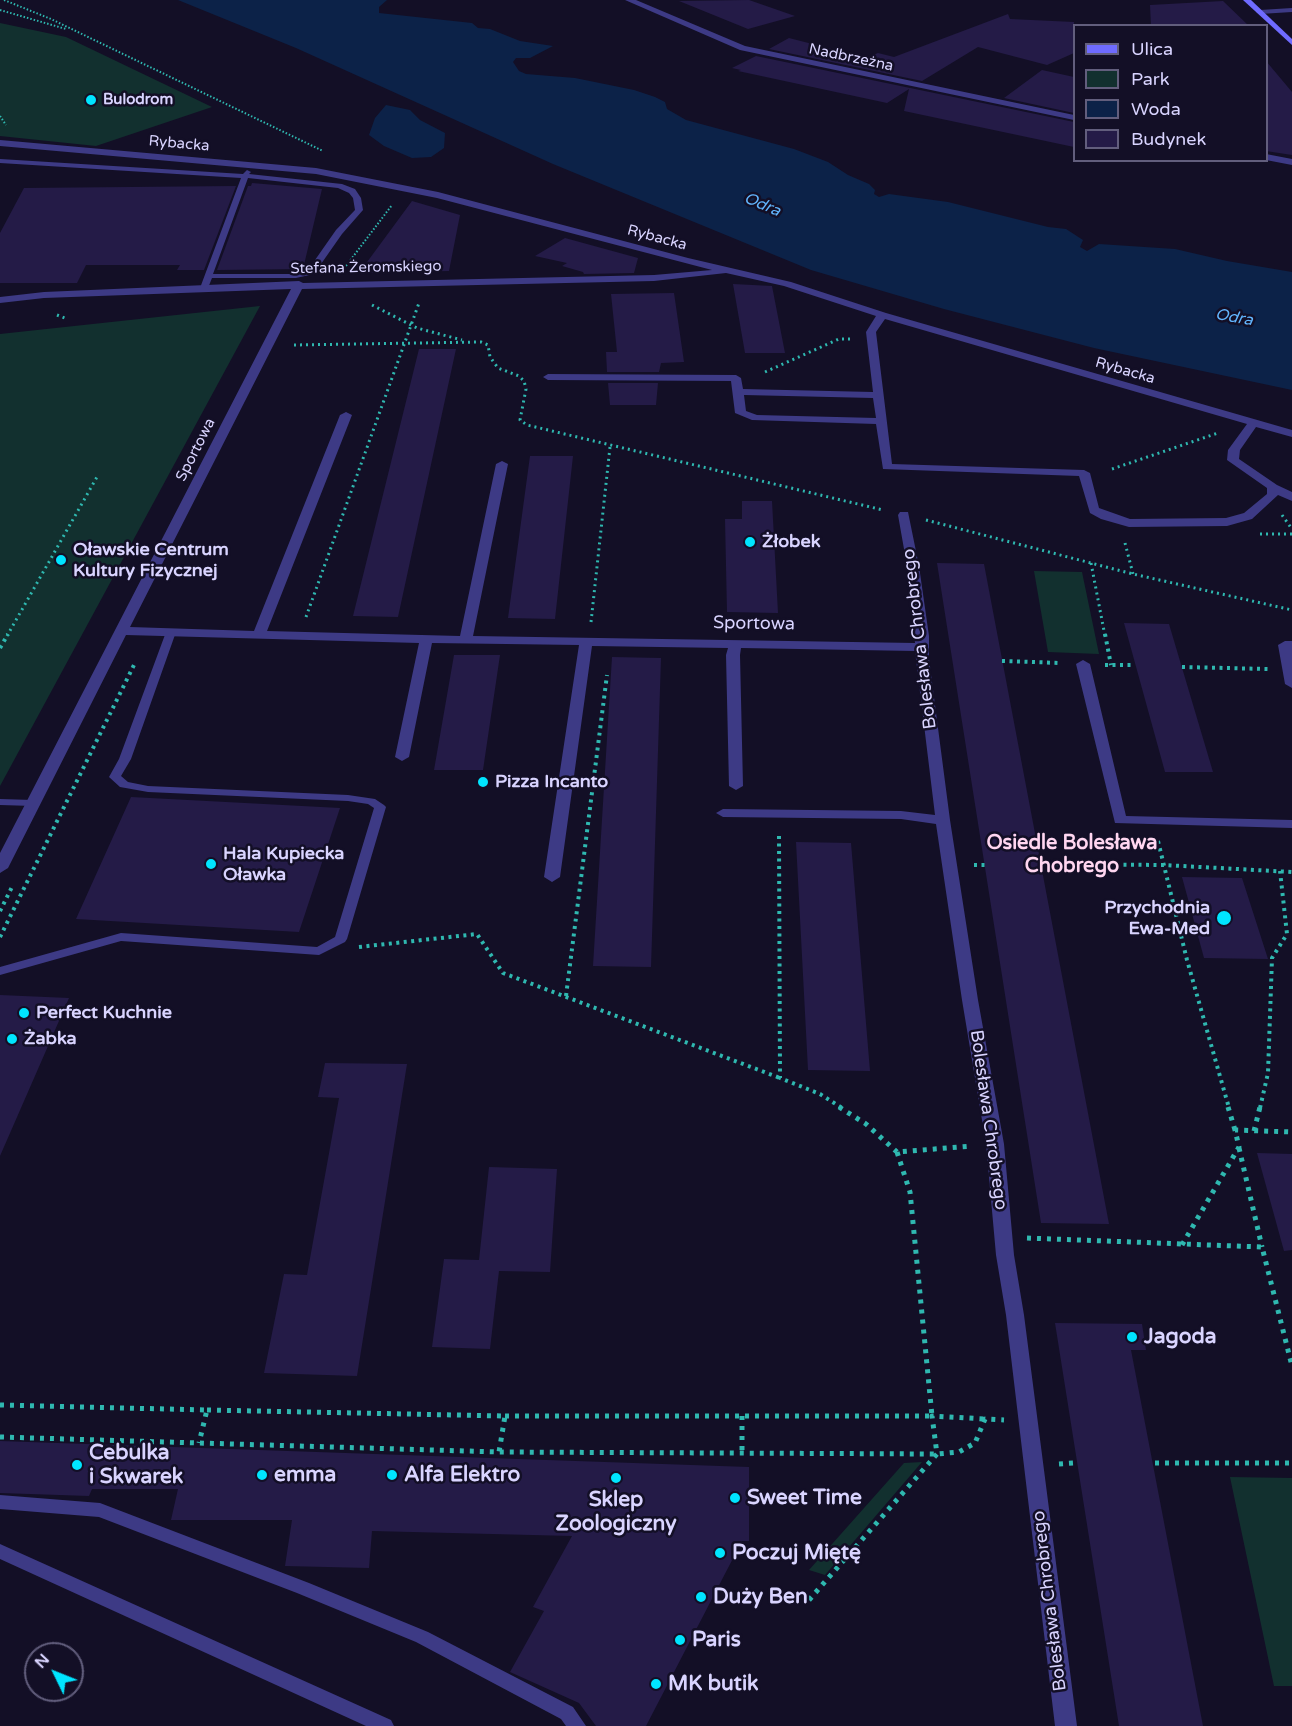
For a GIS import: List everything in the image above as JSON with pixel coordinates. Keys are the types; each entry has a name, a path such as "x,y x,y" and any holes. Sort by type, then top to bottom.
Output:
{"main road":[{"path":"1247,0 1292,43"}],"street":[{"name":"Nadbrzeżna","path":"629,0 743,48 1073,117"},
{"path":"1260,12 1292,10"},
{"name":"Rybacka","path":"0,143 330,173 406,188 686,261 788,284 882,315 1292,434"},
{"path":"1268,157 1292,162"},
{"name":"Stefana Żeromskiego","path":"0,300 44,295 299,284 654,278 734,270"},
{"name":"Sportowa","path":"0,868 299,284"},
{"path":"882,315 871,332 887,467 1084,473 1094,510 1129,523 1234,521 1248,516 1272,496 1274,488"},
{"path":"548,377 690,376 737,386 878,395"},
{"path":"737,386 741,413 756,418 880,421"},
{"path":"259,634 346,415"},
{"path":"1254,424 1234,450 1233,460 1274,488 1292,497"},
{"path":"466,639 502,464"},
{"name":"Bolesława Chrobrego","path":"903,515 913,566 943,820 969,1000 995,1144 1005,1255 1015,1315 1066,1726"},
{"name":"Sportowa","path":"122,630 426,639 588,636 736,643 921,647"},
{"path":"552,877 588,636"},
{"path":"402,757 426,639"},
{"path":"736,643 733,655 736,786"},
{"path":"1292,645 1286,645 1292,684"},
{"path":"1083,664 1120,820 1292,824"},
{"path":"723,813 902,815 943,820"}],"lane":[{"path":"0,161 245,176 347,188 357,198 359,210 339,232 311,272 296,276 209,276"},
{"path":"204,288 249,165"},
{"path":"0,971 122,937 319,951 341,939 380,807 371,801 348,798 148,789 124,785 115,777 125,759 171,633"},
{"path":"0,802 33,803"},
{"path":"0,1502 100,1510 292,1584 422,1636 567,1713 577,1726"},
{"path":"0,1551 385,1726"}],"path":[{"path":"4,0 72,30 327,153"},
{"path":"0,4 10,2"},
{"path":"0,10 72,30"},
{"path":"345,266 394,202"},
{"path":"299,634 406,344 421,297"},
{"path":"364,303 411,326 434,334 488,345 490,357 498,368 519,376 524,381 526,389 520,414 522,423 533,428 903,515 1194,589 1292,610"},
{"path":"737,386 750,378 839,339 861,340 871,332"},
{"path":"294,345 472,341"},
{"path":"1112,469 1223,431"},
{"path":"588,636 610,447"},
{"path":"0,648 97,477"},
{"path":"1091,563 1111,665"},
{"path":"0,938 139,655"},
{"path":"566,996 608,665"},
{"path":"1182,666 1288,669"},
{"path":"1152,822 1190,972 1235,1130 1292,1366"},
{"path":"780,1078 778,836 789,835"},
{"path":"1041,864 1164,865 1292,872"},
{"path":"968,866 985,865"},
{"path":"1254,1131 1268,1073 1272,958 1289,934 1280,871"},
{"path":"319,951 477,934 503,973 820,1094 866,1124 897,1152 910,1192 937,1454 809,1600"},
{"path":"1235,1130 1292,1132"},
{"path":"897,1152 995,1144"},
{"path":"1182,1245 1239,1147"},
{"path":"1021,1237 1262,1247"},
{"path":"0,1405 505,1416 932,1416 985,1419"},
{"path":"199,1443 207,1410"},
{"path":"500,1452 505,1416"},
{"path":"742,1416 742,1453"},
{"path":"0,1437 500,1452 937,1454 959,1452 975,1443"},
{"path":"1052,1464 1074,1463"},
{"path":"1155,1463 1292,1463"}],"green space":[{"path":"0,23 66,37 212,107 96,146 0,136"},
{"name":"Oławskie Centrum Kultury Fizycznej","path":"260,306 0,786 0,334"},
{"path":"1034,571 1082,572 1099,654 1048,652"},
{"path":"922,1462 825,1575 809,1570 904,1463"},
{"path":"1230,1477 1292,1478 1292,1686 1274,1686"}],"water":[{"name":"Odra","path":"178,0 387,0 379,7 379,13 472,23 478,28 490,29 520,41 553,46 530,58 516,58 513,62 519,71 526,74 575,78 634,90 655,97 665,102 667,109 686,120 794,149 828,162 848,175 869,184 875,190 874,194 879,197 889,194 948,202 1048,227 1066,229 1083,240 1080,247 1087,251 1099,244 1175,249 1292,272 1292,390 1094,348 944,309 811,270 553,164 296,48"},
{"path":"386,105 410,110 420,120 445,133 444,148 431,157 412,158 384,146 369,135 375,118"}],"building":[{"path":"749,0 795,16 748,29 679,1"},
{"path":"1223,1 1247,24 1151,24 1150,5"},
{"path":"1008,14 1010,19 1074,22 1073,53 1047,65 978,47 922,81 769,49 789,38 867,58 878,53 894,57"},
{"path":"756,56 1073,122 1073,147 904,111 909,89 887,103 732,68"},
{"path":"1268,63 1292,92 1292,155 1268,151"},
{"path":"1042,70 1073,77 1073,113 1004,98"},
{"path":"252,183 322,189 303,269 217,270 248,186"},
{"path":"236,186 204,270 177,270 180,265 86,265 77,283 0,283 0,233 24,188"},
{"path":"412,201 460,215 449,271 359,273"},
{"path":"565,238 638,258 634,273 584,274 562,266 567,263 535,256"},
{"path":"733,284 772,286 785,353 745,353"},
{"path":"674,293 684,362 661,363 659,372 607,372 606,352 617,352 611,294"},
{"path":"419,349 456,349 398,617 353,616"},
{"path":"608,383 658,383 656,405 610,405"},
{"path":"530,456 573,456 555,619 508,618"},
{"name":"Żłobek","path":"742,501 772,501 778,613 727,612 725,519 742,519"},
{"path":"937,563 984,564 1109,1224 1041,1223"},
{"path":"1124,623 1169,624 1213,772 1165,772"},
{"path":"454,655 500,655 483,770 434,770"},
{"path":"612,657 661,658 651,967 593,966"},
{"name":"Hala Kupiecka Oławka","path":"131,797 340,808 299,932 76,919"},
{"path":"796,842 851,843 870,1071 808,1070"},
{"name":"Przychodnia Ewa-Med","path":"1182,877 1242,878 1268,959 1204,958"},
{"path":"0,995 69,998 0,1156"},
{"path":"325,1063 407,1064 357,1376 264,1373 284,1274 307,1275 339,1098 318,1097"},
{"path":"1257,1153 1292,1154 1292,1250 1284,1251"},
{"path":"489,1167 557,1169 550,1272 499,1271 490,1349 432,1347 444,1259 479,1260"},
{"path":"1055,1323 1142,1324 1146,1350 1131,1350 1203,1726 1119,1726"},
{"path":"0,1441 749,1467 749,1541 742,1541 646,1726 596,1726 579,1703 510,1672 544,1611 533,1607 572,1536 372,1531 369,1568 285,1566 292,1520 171,1520 178,1489 92,1489 89,1496 0,1493"}],"place":[{"name":"Bulodrom","path":"91,100"},
{"name":"Żłobek","path":"750,542"},
{"name":"Oławskie Centrum Kultury Fizycznej","path":"61,560"},
{"name":"Pizza Incanto","path":"483,782"},
{"name":"Hala Kupiecka Oławka","path":"211,864"},
{"name":"Przychodnia Ewa-Med","path":"1224,918"},
{"name":"Perfect Kuchnie","path":"24,1013"},
{"name":"Żabka","path":"12,1039"},
{"name":"Jagoda","path":"1132,1337"},
{"name":"Cebulka i Skwarek","path":"77,1465"},
{"name":"emma","path":"262,1475"},
{"name":"Alfa Elektro","path":"392,1475"},
{"name":"Sklep Zoologiczny","path":"616,1478"},
{"name":"Sweet Time","path":"735,1498"},
{"name":"Poczuj Miętę","path":"720,1553"},
{"name":"Duży Ben","path":"701,1597"},
{"name":"Paris","path":"680,1640"},
{"name":"MK butik","path":"656,1684"}],"district":[{"name":"Osiedle Bolesława Chobrego","path":"1072,856"}]}
